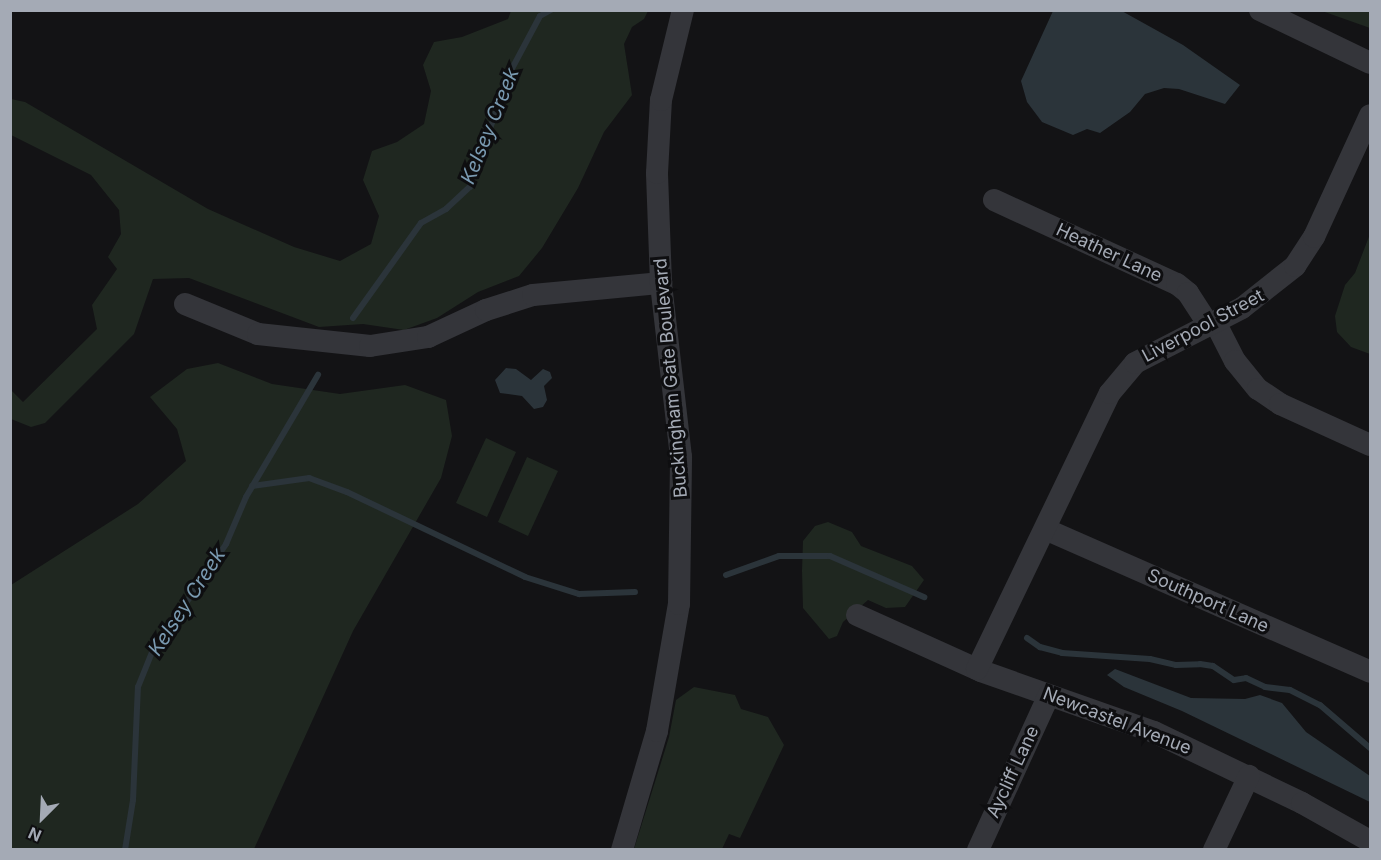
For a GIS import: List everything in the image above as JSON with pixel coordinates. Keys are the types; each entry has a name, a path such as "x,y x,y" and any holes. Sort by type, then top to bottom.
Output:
{"street":[{"name":"Buckingham Gate Boulevard","path":"622,849 657,730 679,604 681,457 661,283 660,120 667,68 683,10"},
{"path":"1260,10 1371,63"},
{"name":"Liverpool Street","path":"977,669 1113,388 1135,363 1212,324 1269,290 1295,266 1314,237 1371,115"},
{"name":"Heather Lane","path":"994,200 1177,284 1188,292 1212,324 1235,361 1258,389 1280,404 1371,445"},
{"path":"185,304 258,334 370,346 428,338 486,310 533,295 661,283"},
{"name":"Southport Lane","path":"1045,529 1371,672"},
{"name":"Newcastel Avenue","path":"857,615 977,669 1154,732 1249,776 1371,841"},
{"name":"Aycliff Lane","path":"978,849 1049,695"},
{"path":"1214,849 1249,776"}],"shaded area":[{"path":"1120,10 1183,45 1240,85 1225,104 1179,89 1164,88 1145,94 1130,112 1100,133 1087,129 1073,135 1042,122 1027,102 1021,81 1053,11"},
{"path":"511,11 648,11 644,19 632,27 624,44 632,95 604,132 578,188 542,248 519,276 478,292 437,318 404,330 363,324 319,327 189,278 153,279 134,334 45,423 31,427 11,419 10,389 23,402 97,329 92,305 117,269 108,257 121,234 119,210 91,175 11,135 11,99 25,102 208,209 294,247 340,261 371,244 379,216 363,180 372,151 397,142 424,124 431,91 423,65 434,42 462,37 508,19"},
{"path":"1322,11 1370,11 1370,28"},
{"path":"1370,234 1370,354 1351,347 1337,332 1335,316 1345,285 1355,273"},
{"path":"218,363 272,384 340,394 405,385 446,400 452,436 441,478 353,631 254,849 11,849 11,585 138,504 186,461 177,429 150,397 187,369"},
{"path":"506,368 516,369 531,380 543,369 550,372 552,378 544,386 547,400 543,407 534,409 522,396 500,393 495,380"},
{"path":"486,438 516,452 487,517 456,503"},
{"path":"527,457 558,471 528,536 498,522"},
{"path":"828,522 852,532 861,546 912,566 924,580 905,607 886,608 868,600 843,622 837,636 829,639 803,608 802,571 803,541 815,526"},
{"path":"1115,669 1191,698 1245,699 1260,695 1282,703 1306,732 1370,776 1370,802 1182,711 1124,687 1107,675"},
{"path":"694,687 735,695 741,709 768,717 784,745 740,838 729,834 722,849 634,849 669,737 676,700"}],"waterway":[{"name":"Kelsey Creek","path":"353,318 421,223 446,209 470,187 508,76 540,16 551,10"},
{"name":"Kelsey Creek","path":"125,850 133,800 138,687 152,653 226,544 246,497 318,375"},
{"path":"252,486 309,478 347,492 525,577 579,594 635,592"},
{"path":"726,575 779,556 830,556 924,597"},
{"path":"1027,638 1040,647 1062,653 1150,659 1176,665 1213,666 1234,680 1246,678 1265,687 1290,690 1320,705 1370,748"}]}
